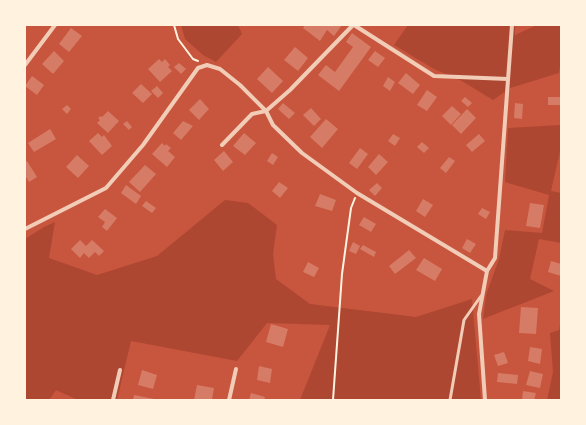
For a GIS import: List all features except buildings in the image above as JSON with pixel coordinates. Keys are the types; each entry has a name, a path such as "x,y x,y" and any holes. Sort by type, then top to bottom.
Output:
{"street":[{"path":"25,65 55,25"},
{"path":"222,145 252,114 266,111 290,90 353,25 434,76 508,79"},
{"path":"484,400 479,314 487,271 495,258 512,25"},
{"path":"25,229 106,188 143,145 198,68 207,65 220,69 240,85 266,111 273,125 302,153 357,193 487,271"},
{"path":"113,400 120,370"},
{"path":"229,400 236,370"}],"lane":[{"path":"450,400 464,320 482,295"}],"path":[{"path":"174,25 178,39 194,59 207,65"},
{"path":"333,400 342,274 351,208 357,193"}],"shaded area":[{"path":"181,25 238,25 242,34 216,62 203,55 185,39"},
{"path":"408,25 515,25 515,35 537,25 561,25 561,59 559,73 510,88 493,100 462,81 434,69 394,45"},
{"path":"561,125 561,147 551,191 561,193 561,243 539,239 530,279 554,291 483,319 486,295 499,259 505,230 542,233 549,195 505,182 508,128"},
{"path":"225,200 248,203 277,225 273,254 276,279 310,304 416,317 472,299 481,400 300,400 330,325 267,323 237,361 131,341 117,400 78,400 56,390 49,400 25,400 25,239 55,222 49,258 97,275 157,256"},
{"path":"561,320 561,400 547,400 553,372 550,333 559,330"}]}
